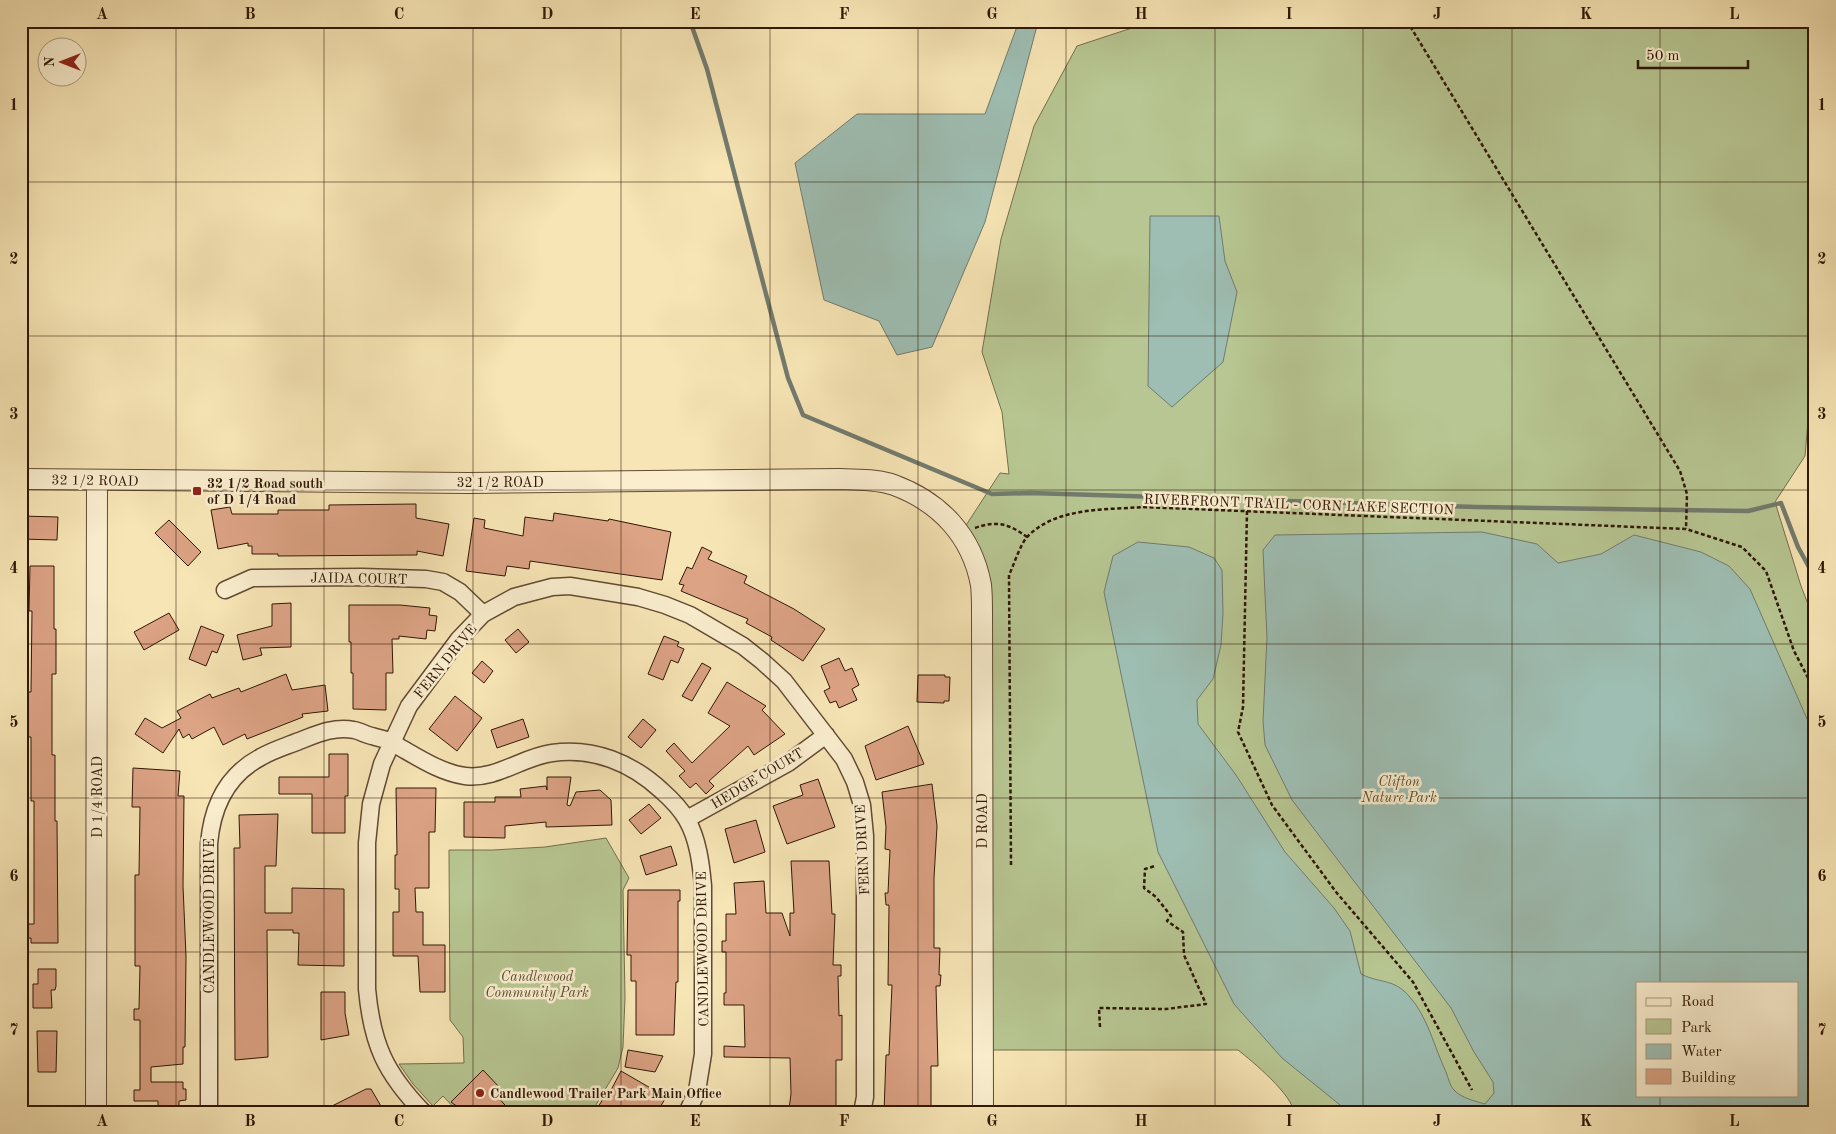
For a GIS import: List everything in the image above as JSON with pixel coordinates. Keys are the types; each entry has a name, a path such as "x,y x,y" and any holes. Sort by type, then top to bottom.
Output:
{"street":[{"name":"32 1/2 ROAD","path":"21,480 478,483 866,480 893,485 923,499 944,514 961,533"},
{"name":"D 1/4 ROAD","path":"96,1113 97,480"},
{"name":"D ROAD","path":"961,533 972,555 981,586 982,612 982,1113"},
{"name":"JAIDA COURT","path":"225,590 252,578 426,579 443,582 460,592 484,614"},
{"name":"FERN DRIVE","path":"424,1113 398,1085 381,1055 373,1030 367,989 367,843 371,804 382,764 409,706 459,639 484,614 514,597 552,587 570,586 638,597 665,605 690,615 724,633 762,661 784,681 844,759 855,782 862,805 865,836 865,1097 862,1113"},
{"name":"CANDLEWOOD DRIVE","path":"209,1113 209,844 211,823 220,798 233,780 249,764 262,756 324,732 348,729 392,741 437,768 456,775 478,777 552,753 577,752 598,755 622,762 647,777 670,798 687,819 702,866 703,1034 701,1072 697,1091 687,1113"},
{"name":"HEDGE COURT","path":"687,819 788,763 826,735"}],"path":[{"path":"1407,21 1680,471 1687,494 1686,528"},
{"name":"RIVERFRONT TRAIL - CORN LAKE SECTION","path":"1027,537 1043,526 1068,514 1143,507 1686,528 1742,547 1766,571 1794,652 1815,691"},
{"path":"1247,511 1243,706 1238,732 1272,805 1336,892 1413,982 1472,1090"},
{"path":"961,533 980,526 1004,524 1027,537 1008,575 1011,865"},
{"path":"1100,1027 1099,1008 1166,1009 1206,1004 1184,955 1183,932 1167,921 1171,916 1156,897 1144,888 1145,869 1155,866"}],"green space":[{"name":"Clifton Nature Park","path":"1142,21 1815,21 1815,339 1805,456 1775,502 1801,586 1815,622 1815,1113 1294,1113 1287,1097 1280,1088 1238,1050 992,1050 982,612 961,533 1000,473 1009,474 1002,412 982,352 1001,239 1034,126 1077,46 1138,26"},
{"name":"Candlewood Community Park","path":"606,838 629,878 623,890 625,998 623,1047 618,1068 591,1113 459,1113 443,1096 433,1106 413,1084 399,1064 464,1063 463,1037 450,1020 449,850 545,847"}],"water":[{"path":"1019,21 1038,22 985,222 932,347 897,355 879,321 824,300 795,163 857,114 985,114"},
{"path":"1150,216 1219,216 1225,261 1237,292 1223,362 1172,407 1148,386"},
{"path":"1482,532 1537,544 1558,563 1601,554 1634,535 1701,552 1729,566 1750,589 1815,737 1815,1113 1350,1113 1282,1058 1234,1004 1158,852 1104,592 1113,556 1138,542 1189,547 1214,558 1222,570 1223,613 1221,645 1213,679 1197,700 1198,724 1236,775 1285,852 1334,908 1350,931 1361,974 1398,986 1416,1004 1426,1023 1450,1084 1457,1093 1485,1104 1494,1093 1493,1082 1474,1052 1451,1008 1292,800 1265,745 1263,721 1267,638 1263,550 1275,535"}],"building":[{"path":"416,504 416,518 449,524 443,556 417,551 417,555 278,556 278,554 252,554 252,546 248,546 248,543 218,549 211,510 230,507 232,514 278,514 278,510 329,510 329,505"},
{"path":"554,513 608,521 609,519 671,532 662,580 530,561 529,569 507,566 505,576 466,571 474,518 485,520 484,528 523,536 525,517 553,521"},
{"path":"21,516 58,517 57,540 21,539"},
{"path":"169,520 201,552 188,566 155,533"},
{"path":"702,547 712,552 708,559 747,576 744,583 794,609 825,629 803,661 771,640 772,637 746,623 748,619 681,591 684,585 679,584 687,567 692,569"},
{"path":"30,566 54,566 56,674 52,674 52,755 55,755 58,943 31,943 31,938 26,938 26,924 34,924 34,801 31,801 31,737 28,737 28,692 31,692 32,611 29,611"},
{"path":"291,603 291,647 260,648 262,655 243,660 237,635 272,626 272,604"},
{"path":"349,605 400,605 430,608 429,615 437,616 435,631 427,630 426,639 399,636 399,639 392,639 393,673 386,673 386,710 353,709"},
{"path":"169,613 179,630 144,650 134,632"},
{"path":"201,626 224,635 217,653 212,651 206,666 189,659"},
{"path":"518,629 529,642 516,653 505,640"},
{"path":"664,636 679,642 677,646 684,649 678,663 671,660 663,680 648,674"},
{"path":"839,658 845,671 852,668 859,685 852,689 857,700 839,708 836,701 830,703 824,691 830,688 821,666"},
{"path":"482,661 493,671 484,683 472,673"},
{"path":"702,663 711,668 692,701 682,696"},
{"path":"286,674 292,690 325,685 328,711 302,714 303,717 247,739 245,734 223,745 214,727 192,739 189,734 183,738 179,729 163,753 135,734 145,718 162,728 181,718 177,711 210,694 212,698 239,688 241,692"},
{"path":"918,675 945,675 945,677 950,677 949,701 944,701 944,703 917,702"},
{"path":"727,682 766,706 762,710 785,734 754,755 748,746 709,781 714,786 706,794 696,783 690,788 679,776 685,771 666,751 674,743 692,763 730,726 708,713"},
{"path":"455,696 482,718 457,751 429,729"},
{"path":"523,719 529,737 497,748 491,730"},
{"path":"643,719 656,730 641,748 628,737"},
{"path":"908,726 924,764 876,780 865,746"},
{"path":"329,754 348,754 348,796 345,796 345,833 312,833 312,794 279,794 279,777 329,777"},
{"path":"133,768 180,771 178,796 184,796 183,886 186,956 185,1047 183,1047 183,1064 151,1067 151,1082 183,1082 183,1089 186,1089 186,1100 179,1101 179,1110 158,1110 158,1101 134,1101 134,1090 140,1090 140,1020 134,1020 134,1009 139,1009 140,966 135,966 135,875 139,875 140,807 132,807"},
{"path":"547,777 571,777 567,805 570,806 576,792 600,790 611,800 612,825 546,827 546,822 505,826 505,838 464,837 464,802 495,802 495,797 521,797 520,789 546,786 547,790"},
{"path":"818,779 835,827 787,844 773,806 803,795 800,785"},
{"path":"932,784 937,826 934,878 934,948 940,948 939,975 941,975 940,986 936,986 938,1066 931,1066 931,1113 884,1113 886,1055 889,1055 892,985 888,985 889,905 886,905 885,893 888,893 890,850 885,849 886,827 882,792"},
{"path":"396,788 436,788 435,832 429,832 429,888 415,888 416,912 423,912 423,945 445,945 445,992 420,992 418,956 393,956 393,912 399,912 399,889 395,889 395,855 397,855"},
{"path":"649,804 661,818 641,834 629,820"},
{"path":"278,814 276,866 265,866 265,913 292,913 292,888 344,889 344,966 298,965 299,933 293,933 293,930 267,930 268,1057 235,1060 234,848 240,848 239,815"},
{"path":"756,820 765,852 734,863 725,829"},
{"path":"671,846 677,865 646,875 640,856"},
{"path":"791,861 829,861 832,914 835,914 833,965 841,965 841,976 838,976 839,1016 842,1015 842,1060 836,1060 836,1113 789,1109 791,1094 790,1058 724,1057 724,1046 745,1047 744,1005 724,1005 724,993 726,993 726,952 722,952 722,941 726,941 726,914 736,914 734,883 764,881 766,913 782,913 790,936 790,913 794,913"},
{"path":"628,890 680,890 680,901 678,901 678,982 676,982 674,1035 636,1035 636,981 631,981 631,955 627,955"},
{"path":"38,969 56,969 56,986 55,990 51,990 52,1008 33,1008 33,984 38,984"},
{"path":"321,992 345,992 345,1013 349,1035 321,1040"},
{"path":"37,1031 57,1031 56,1072 38,1072"},
{"path":"628,1050 663,1056 655,1072 625,1067"},
{"name":"Candlewood Trailer Park Main Office","path":"483,1070 502,1090 496,1095 512,1113 466,1113 451,1102"},
{"path":"621,1071 666,1097 657,1113 608,1113 598,1107 608,1091 610,1092"},
{"path":"366,1089 371,1089 385,1113 318,1113"}],"waterway":[{"path":"690,21 707,69 788,378 803,415 992,494 1031,493 1476,507 1748,511 1781,503 1798,547 1815,578"}],"place":[{"name":"32 1/2 Road south of D 1/4 Road","path":"197,491"},
{"name":"Candlewood Trailer Park Main Office","path":"480,1093"}]}
